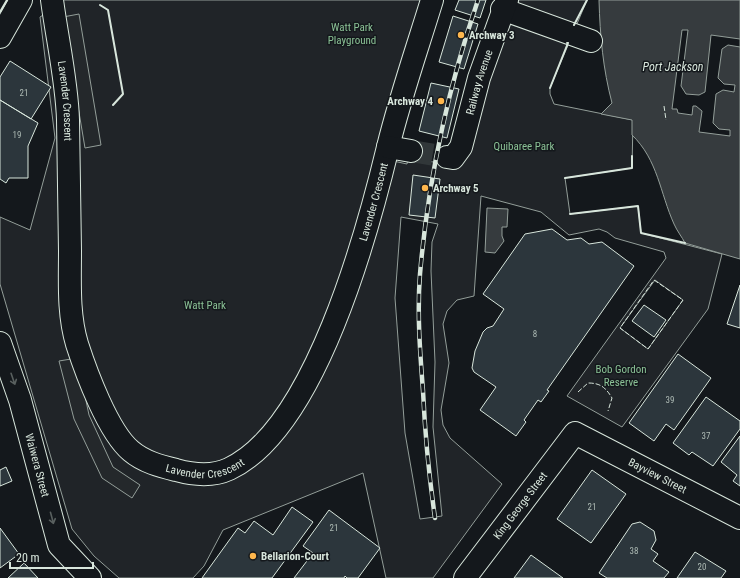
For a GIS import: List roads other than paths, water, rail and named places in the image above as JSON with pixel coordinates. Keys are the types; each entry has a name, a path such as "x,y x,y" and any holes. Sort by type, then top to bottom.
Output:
{"street":[{"path":"0,37 21,0"},
{"name":"Lavender Crescent","path":"52,0 68,116 70,308 77,343 104,411 118,438 131,451 155,464 191,474 208,474 227,470 243,461 259,449 295,403 316,363 344,299 357,260 388,147 432,0"},
{"path":"505,5 592,41"},
{"name":"Railway Avenue","path":"447,157 453,158 461,147 478,78 505,5"},
{"path":"388,147 411,151"},
{"name":"Waiwera Street","path":"0,343 20,400 59,545 90,578"},
{"name":"Bayview Street","path":"575,433 740,518"},
{"name":"King George Street","path":"465,578 575,433"}],"water":[{"name":"Port Jackson","path":"599,0 740,0 740,259 685,243 674,224 658,177 648,155 632,135 632,120 601,114 612,103 602,52"},
{"path":"487,208 508,209 507,227 502,227 502,236 504,241 495,253 485,252"}],"tunnel":[{"path":"411,151 447,157"}],"railway":[{"path":"435,518 426,439 420,347 420,274 428,204 441,135 457,67 478,0"}],"place":[{"name":"Archway 3","path":"461,35"},
{"name":"Archway 4","path":"441,101"},
{"name":"Archway 5","path":"425,188"},
{"name":"Bellarion-Court","path":"253,556"}],"park label":[{"name":"Watt Park Playground","path":"352,33"},
{"name":"Quibaree Park","path":"524,146"},
{"name":"Watt Park","path":"205,305"},
{"name":"Bob Gordon Reserve","path":"621,375"}]}
